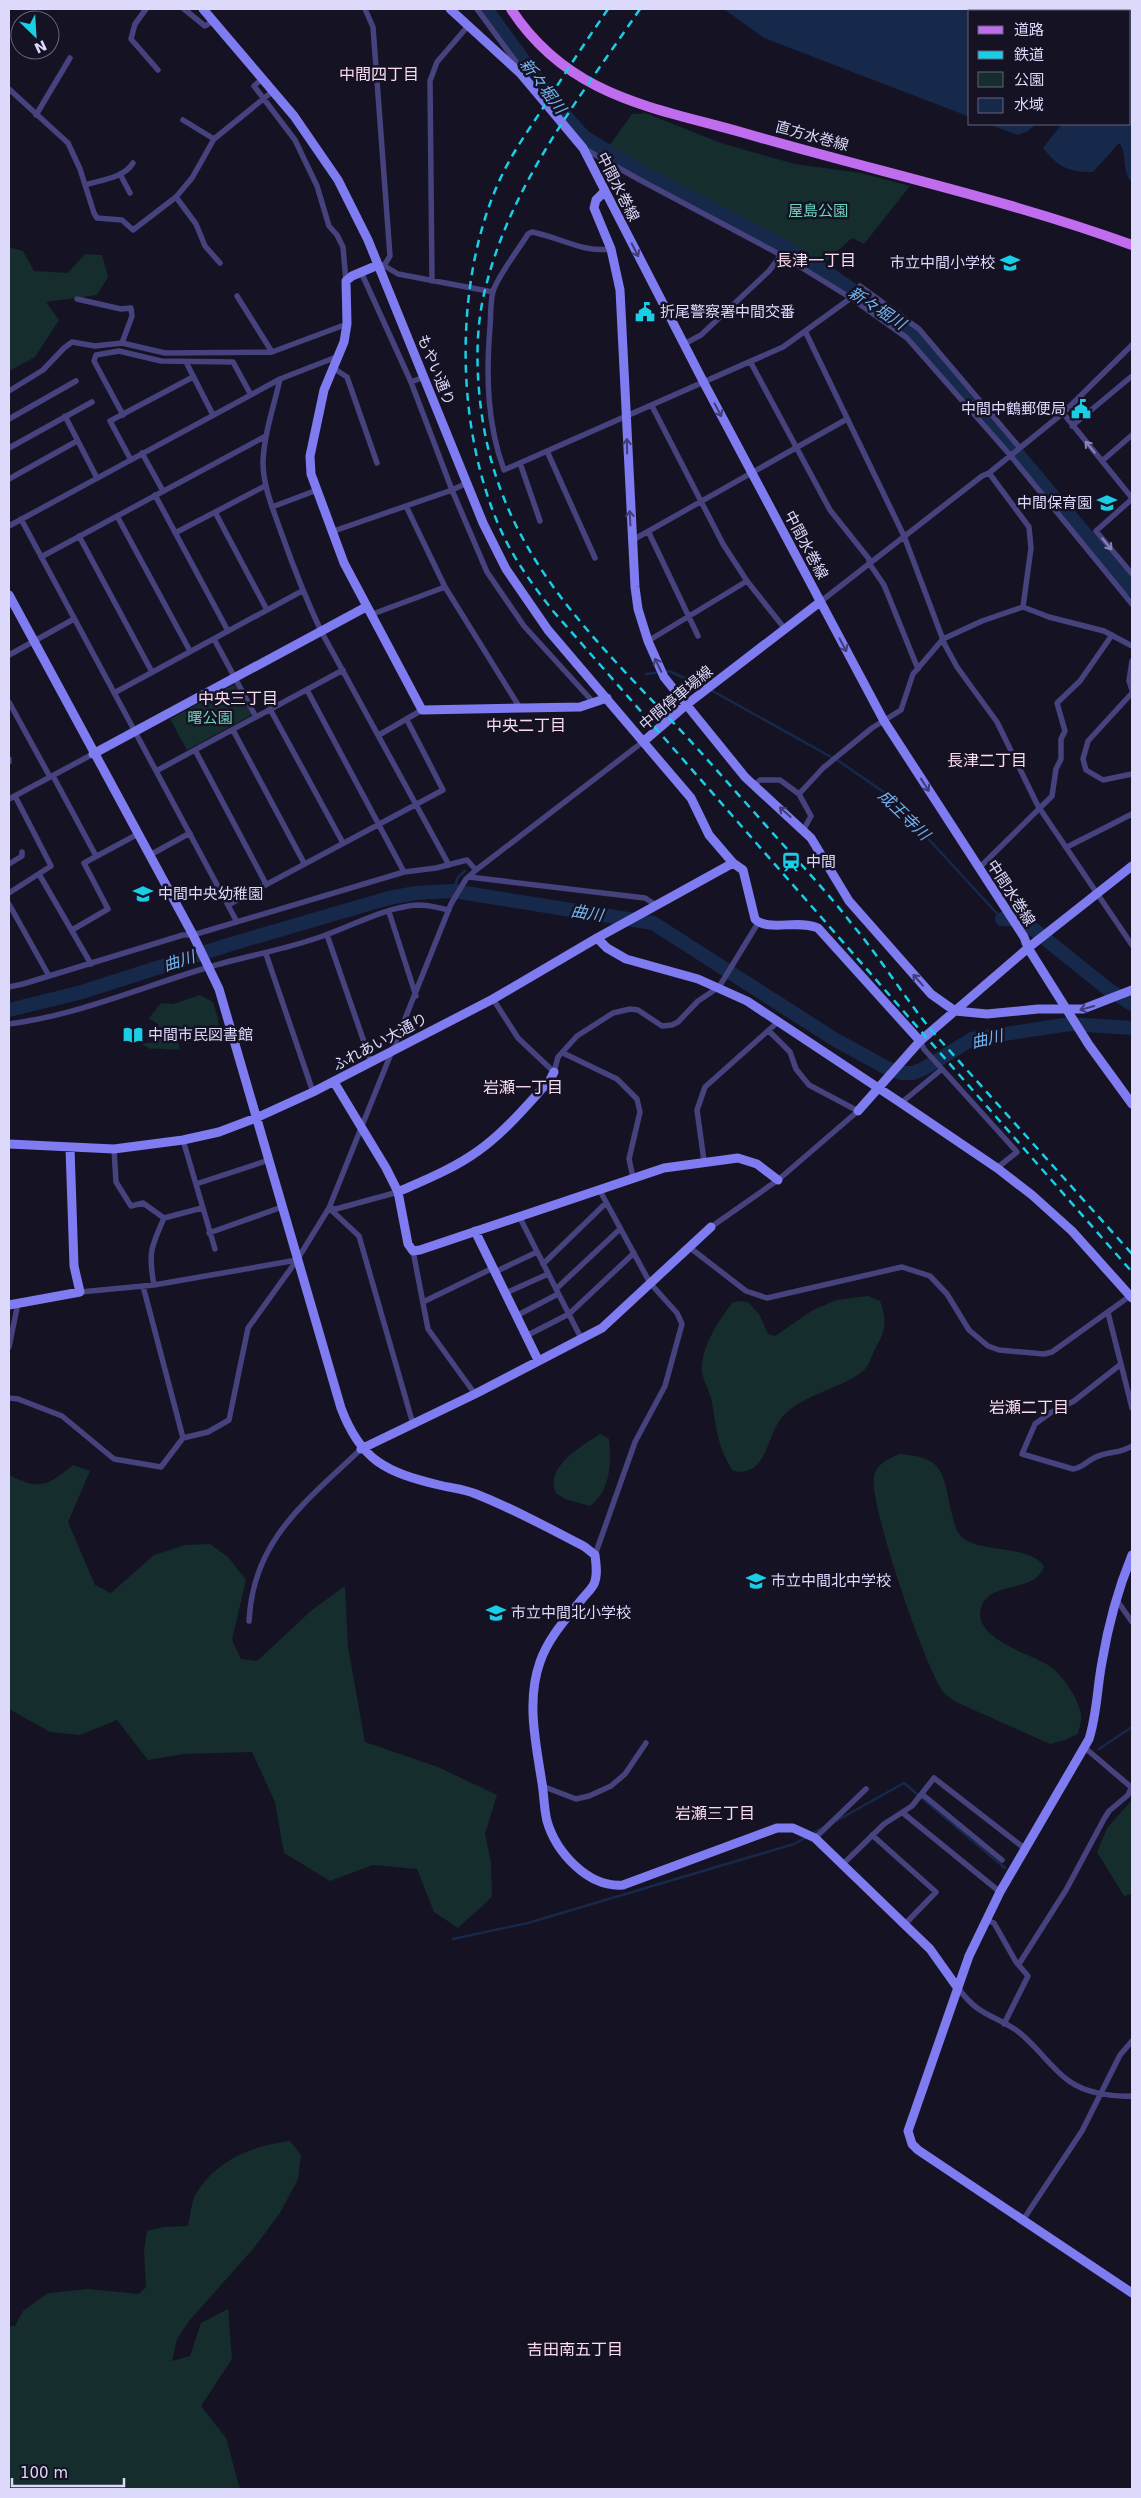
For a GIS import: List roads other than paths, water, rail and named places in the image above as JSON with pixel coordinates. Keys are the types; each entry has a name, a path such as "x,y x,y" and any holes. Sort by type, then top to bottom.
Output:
{"main road":[{"name":"直方水巻線","path":"511,9 529,34 557,60 598,87 629,99 793,147 1036,212 1132,245"}],"street":[{"path":"146,9 135,24 131,39 158,70"},
{"path":"184,9 205,26 213,21"},
{"name":"もやい通り","path":"203,9 319,150 338,180 381,265 424,377 494,547 525,599 548,630 644,741"},
{"path":"346,281 361,272 381,265 390,256 381,114 373,27 365,9"},
{"name":"中間水巻線","path":"450,9 521,74 583,148 704,383 884,721 1024,937 1028,948 1068,1014 1132,1104"},
{"path":"477,9 516,62 521,74"},
{"path":"432,281 430,82 437,62 468,26"},
{"path":"36,115 70,58"},
{"path":"262,79 254,86 296,140 317,186 329,226 337,235 343,247 346,281 346,324 339,356 324,390 310,456 311,474 331,532 368,611 422,710"},
{"path":"9,89 68,143 97,218 122,220 133,230 176,197 192,178 214,140 272,91"},
{"path":"183,120 214,140"},
{"path":"583,148 782,254 852,298 914,343 1011,455 1132,604"},
{"path":"85,185 120,174 129,169 133,163"},
{"path":"120,174 130,193"},
{"path":"605,191 596,200 594,208 611,249 620,290 631,541 637,602 648,641 664,677 730,761 804,829 850,901 868,925 931,994 955,1011 987,1014 1038,1009 1068,1014 1132,990"},
{"path":"176,197 196,224 205,246 220,264"},
{"path":"611,249 589,250 552,236 532,232 528,234 511,262 504,269 492,292 486,370 494,433 504,470 751,363 783,347 852,298"},
{"path":"684,344 701,334 769,271 782,254"},
{"path":"381,265 398,274 492,292"},
{"path":"361,272 411,382 452,490 493,582 524,626 594,704"},
{"path":"860,286 920,329 1019,448"},
{"path":"238,296 272,352"},
{"path":"77,299 121,310 130,308 132,316 122,342"},
{"path":"9,392 43,370 72,342 95,346 122,342 165,353 272,352 346,324"},
{"path":"806,332 904,536 943,639 957,667 997,722 1042,808 1096,893 1132,945"},
{"path":"820,602 974,482 989,473 1063,413 1132,346"},
{"path":"123,414 94,361 96,355 119,351 161,362 233,362 251,395"},
{"path":"9,526 280,379 339,356"},
{"path":"186,362 213,415"},
{"path":"751,363 830,510 869,559 869,564 884,585 918,669"},
{"path":"333,368 347,377 377,463"},
{"path":"1072,426 1132,376"},
{"path":"131,460 110,421 193,377"},
{"path":"411,382 424,377"},
{"path":"280,379 266,436 263,462 265,486 272,507 302,591 449,865"},
{"path":"9,420 76,381"},
{"path":"9,448 92,402"},
{"path":"652,406 723,544 747,581 786,629"},
{"path":"1063,413 1132,498 1096,531 1132,574"},
{"path":"65,416 97,478"},
{"path":"631,541 650,533 752,474 755,470 847,419"},
{"path":"1102,461 1132,435"},
{"path":"41,557 266,436"},
{"path":"9,479 77,441"},
{"path":"547,451 595,558"},
{"path":"142,453 163,491"},
{"path":"520,463 527,490 540,521"},
{"path":"989,473 1029,526 1031,548 1023,607"},
{"path":"331,532 452,490 467,483"},
{"path":"176,533 265,486"},
{"path":"272,507 317,490"},
{"path":"155,495 228,631"},
{"path":"406,506 445,587 520,708"},
{"path":"215,512 267,610"},
{"path":"117,516 190,651"},
{"path":"21,519 238,922"},
{"path":"650,533 698,636"},
{"path":"79,536 152,672"},
{"path":"648,641 747,581"},
{"path":"9,893 52,866 12,798 322,631 368,611 445,587"},
{"path":"114,692 302,591"},
{"path":"9,595 93,754 209,965 219,989 340,1408 350,1432 361,1449 380,1463 408,1478 473,1492 511,1508 585,1547 594,1555"},
{"name":"中間停車場線","path":"758,923 752,912 746,876 743,870 732,863 709,835 691,798 644,741 686,705 820,602"},
{"path":"799,794 823,768 872,728 901,710 913,674 943,639 982,621 1023,607 1049,617 1094,628 1132,645"},
{"path":"9,655 74,619"},
{"path":"979,868 1042,808 1052,796 1056,769 1061,759 1061,739 1065,731 1057,704 1080,681 1112,635"},
{"path":"214,638 256,717"},
{"path":"1132,661 1129,681 1132,692 1091,738 1083,759 1086,770 1103,780 1132,774"},
{"path":"156,771 343,670"},
{"path":"307,690 404,872"},
{"path":"379,735 422,710 580,707 594,704 607,698"},
{"path":"9,702 96,856"},
{"path":"270,710 342,843"},
{"path":"228,905 378,823 443,790 406,720"},
{"path":"233,730 304,863"},
{"path":"9,1398 18,1399 62,1416 114,1459 161,1467 182,1438 208,1432 229,1420 248,1328 297,1260 329,1208 416,996 450,907 468,878 476,870 644,741"},
{"path":"195,750 266,884"},
{"path":"754,785 760,780 780,780 799,794 811,816 804,829"},
{"path":"1067,847 1132,814"},
{"path":"150,855 190,833"},
{"path":"72,930 108,909 84,863 138,834"},
{"path":"9,864 22,856 22,852"},
{"path":"9,987 183,935 194,937 404,872 449,865 467,860 476,870"},
{"name":"ふれあい大通り","path":"9,1144 114,1149 183,1140 219,1132 256,1118 334,1082 493,999 597,938 732,863"},
{"path":"249,1621 256,1577 271,1544 289,1517 361,1449 475,1394 602,1328 711,1227 778,1180 858,1111 955,1011 1028,948 1132,866"},
{"path":"39,874 91,964"},
{"path":"468,878 645,898 656,905"},
{"path":"9,904 49,976"},
{"path":"9,1024 40,1020 90,1007 209,965 266,954 327,936 388,912 419,905 450,907"},
{"path":"388,912 416,996"},
{"path":"329,1208 336,1209 398,1192 442,1172 478,1152 503,1130 550,1080 558,1057 585,1029 623,1010 638,1010 656,1024 672,1025 698,1001 719,987 758,923 764,925 804,923 818,928 919,1046 1017,1152 997,1168"},
{"path":"327,936 371,1062"},
{"path":"597,938 608,948 626,958 719,987 780,1021 997,1168 1032,1195 1072,1231 1131,1297 1052,1352 1044,1354 999,1350 977,1340 947,1294 930,1276 902,1267 768,1298 746,1291 689,1247"},
{"path":"266,954 313,1092"},
{"path":"493,999 518,1038 554,1072"},
{"path":"704,1161 697,1110 700,1098 706,1087 780,1021"},
{"path":"769,1031 790,1052 796,1070 809,1086 858,1111"},
{"path":"563,1053 617,1079 636,1099 640,1112 629,1159 633,1177"},
{"path":"901,1103 941,1068"},
{"path":"334,1082 398,1192 408,1244 413,1251 428,1329 475,1394"},
{"path":"183,1140 214,1249"},
{"path":"70,1148 74,1266 80,1292"},
{"path":"114,1149 116,1182 131,1206 142,1202 164,1218"},
{"path":"413,1251 664,1168 704,1161 738,1158 748,1160 764,1168 778,1180"},
{"path":"196,1184 268,1160"},
{"path":"599,1189 650,1284 677,1313 682,1324 665,1386 635,1442 594,1555 597,1568 594,1584 548,1643 539,1663 534,1692 533,1723 547,1821 562,1848 570,1861 594,1879 610,1885 623,1884 777,1828 793,1828 815,1838 930,1949 970,2004 984,2014 1017,2031 1069,2082 1083,2089 1132,2096"},
{"path":"543,1264 606,1203"},
{"path":"209,1233 282,1207"},
{"path":"164,1218 202,1208"},
{"path":"329,1208 359,1236 413,1424"},
{"path":"519,1216 581,1338"},
{"path":"154,1285 150,1260 152,1246 164,1218"},
{"path":"516,1316 557,1292 620,1229"},
{"path":"475,1231 538,1360"},
{"path":"423,1302 537,1252"},
{"path":"526,1336 569,1314 634,1253"},
{"path":"9,1347 13,1304 80,1292 154,1285 297,1260"},
{"path":"506,1293 548,1274"},
{"path":"143,1286 182,1438"},
{"path":"1108,1313 1132,1408"},
{"path":"1120,1364 1074,1401 1050,1413 1035,1424 1022,1454 1073,1469 1080,1468 1094,1458 1124,1451 1132,1446"},
{"path":"1132,1555 1116,1599 1102,1662 1095,1716 1084,1747 1024,1848 968,1956 911,2122 909,2138 918,2150 1132,2294"},
{"path":"1116,1599 1132,1622"},
{"path":"542,1786 576,1799 589,1796 611,1786 624,1774 646,1743"},
{"path":"1019,1964 1066,1890 1109,1811 1128,1795 1132,1786 1084,1747"},
{"path":"842,1865 884,1824 903,1813 922,1794 934,1778 1024,1848"},
{"path":"815,1838 866,1789"},
{"path":"922,1794 1002,1860"},
{"path":"903,1813 1000,1892"},
{"path":"872,1836 936,1892 904,1924"},
{"path":"986,1920 994,1923 1028,1976 1004,2024"},
{"path":"1023,2220 1082,2130 1120,2056 1132,2041"}],"water":[{"path":"724,9 1132,9 1132,183 1127,173 1122,147 1119,143 1093,172 1077,171 1065,167 1054,160 1043,148 1061,125 1131,125 1131,10 968,10 968,116 764,38"},
{"path":"991,125 1035,125 1028,131 1018,135"}],"waterway":[{"name":"新々堀川","path":"486,9 560,110 584,137 651,177 782,245 828,273 916,334 1132,589"},
{"name":"成王寺川","path":"646,674 669,671 704,687"},
{"name":"成王寺川","path":"709,689 840,762 888,795 1002,919"},
{"path":"453,891 458,877 465,871"},
{"name":"曲川","path":"9,1010 82,992 228,945 389,898 416,893 453,891 653,923 834,1039 887,1068 901,1073 913,1073 925,1068 972,1039 1070,1024 1132,1028"},
{"name":"成王寺川","path":"1002,919 1022,920 1109,990 1132,1004"},
{"path":"1099,1749 1132,1727"},
{"path":"836,1821 904,1783 1005,1868"},
{"path":"811,1834 822,1828"},
{"path":"453,1939 528,1923 794,1844 807,1837"}],"railway":[{"path":"608,9 507,164 486,216 474,261 468,308 466,357 468,406 476,453 488,498 505,539 515,558 553,611 1132,1272"},
{"path":"640,9 572,107 531,176 513,211 498,248 486,286 479,324 478,377 487,442 500,488 519,531 542,570 569,608 599,644 689,740 828,894 872,949 932,1031 1132,1254"}],"place":[{"name":"市立中間小学校","path":"1010,263"},
{"name":"折尾警察署中間交番","path":"645,312"},
{"name":"中間中鶴郵便局","path":"1081,409"},
{"name":"中間保育園","path":"1107,503"},
{"name":"中間","path":"791,862"},
{"name":"中間中央幼稚園","path":"143,894"},
{"name":"中間市民図書館","path":"133,1035"},
{"name":"市立中間北中学校","path":"756,1581"},
{"name":"市立中間北小学校","path":"496,1613"}],"district":[{"name":"中間四丁目","path":"379,74"},
{"name":"長津一丁目","path":"816,260"},
{"name":"中央三丁目","path":"238,698"},
{"name":"中央二丁目","path":"526,725"},
{"name":"長津二丁目","path":"987,760"},
{"name":"岩瀬一丁目","path":"523,1087"},
{"name":"岩瀬二丁目","path":"1029,1407"},
{"name":"岩瀬三丁目","path":"715,1813"},
{"name":"吉田南五丁目","path":"575,2349"}],"park label":[{"name":"屋島公園","path":"818,211"},
{"name":"曙公園","path":"210,718"}]}
